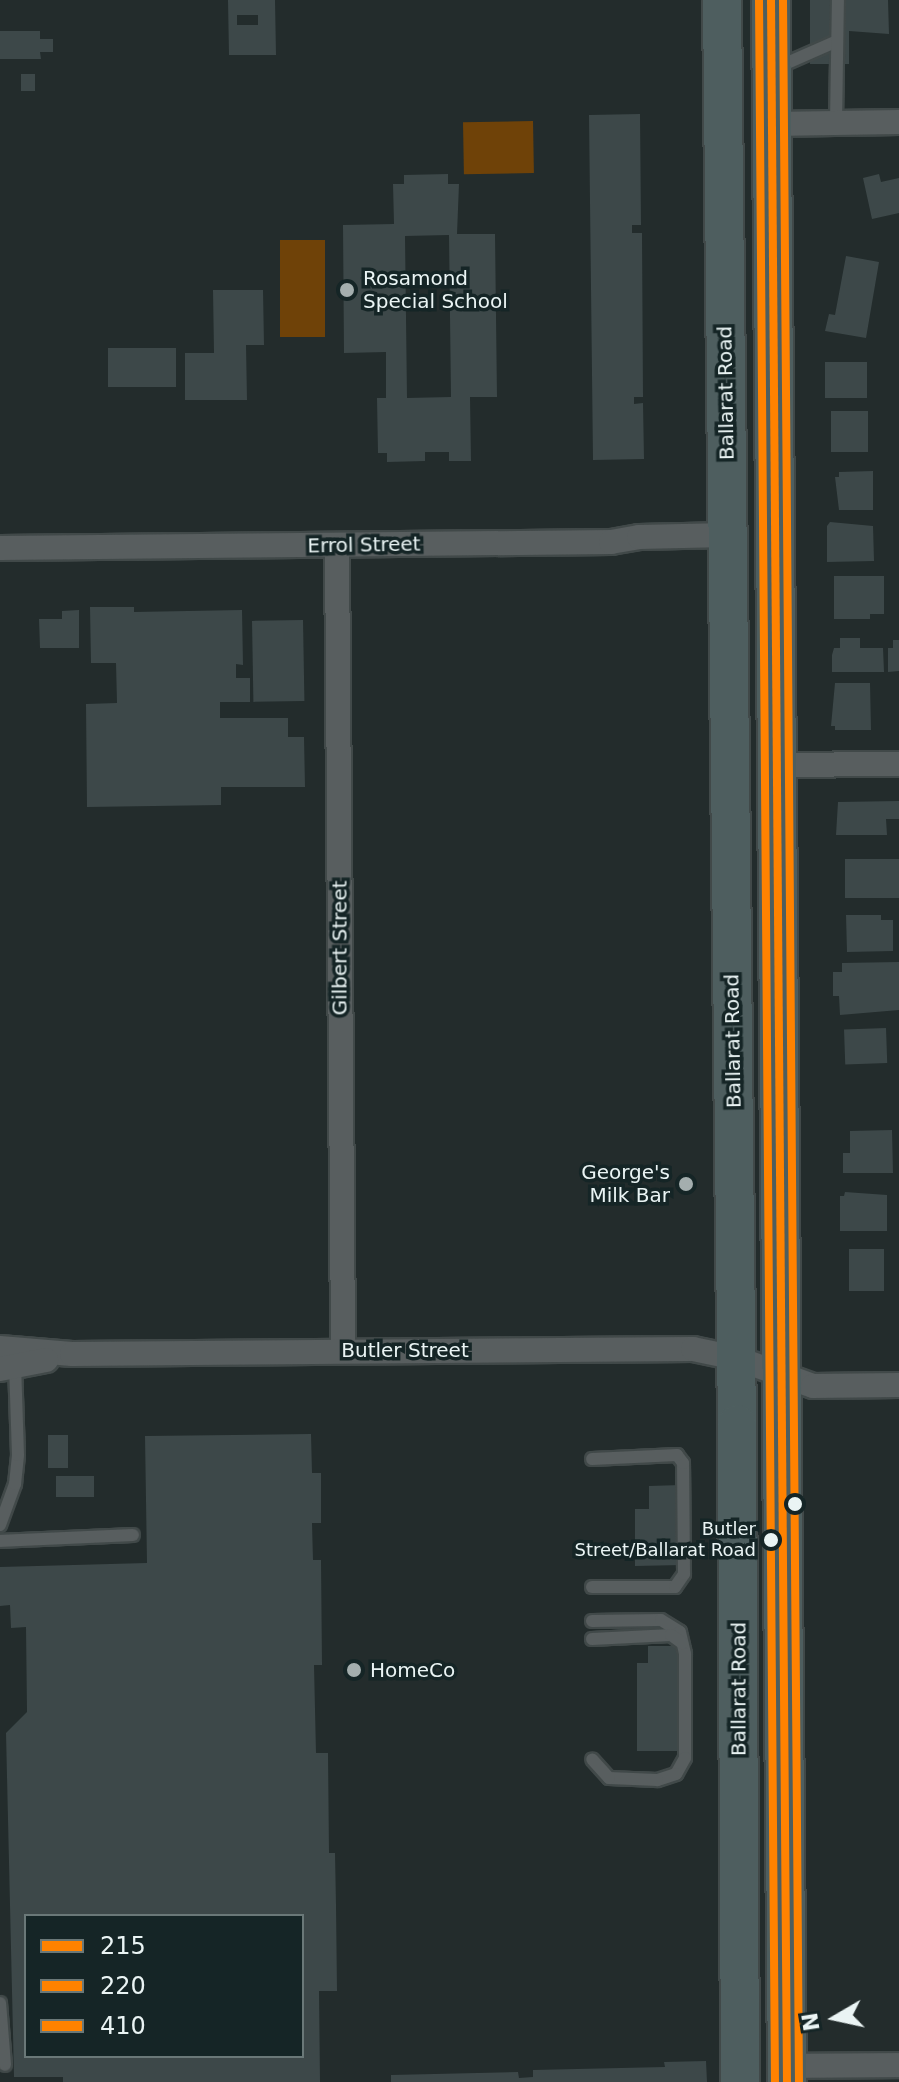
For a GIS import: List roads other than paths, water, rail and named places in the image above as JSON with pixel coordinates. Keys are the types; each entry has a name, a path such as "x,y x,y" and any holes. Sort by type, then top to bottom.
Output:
{"highway":[{"name":"Ballarat Road","path":"722,0 740,2082"},
{"path":"771,0 787,2074"}],"street":[{"path":"772,124 899,122"},
{"name":"Errol Street","path":"0,548 611,542 639,537 727,535"},
{"name":"Gilbert Street","path":"337,545 343,1350"},
{"path":"778,765 899,764"},
{"name":"Butler Street","path":"8,1358 72,1354 343,1350 693,1349 736,1358 813,1386 899,1385"},
{"path":"787,2074 899,2065"}],"lane":[{"path":"836,123 838,0"},
{"path":"772,69 837,41"},
{"path":"0,1525 15,1484 18,1455 8,1358"},
{"path":"592,1459 677,1455 683,1463 684,1574 675,1587 592,1587"},
{"path":"0,1541 133,1535"},
{"path":"592,1621 661,1620 680,1632 683,1644 685,1758 676,1774 657,1780 609,1778 592,1759"},
{"path":"592,1639 671,1635 683,1644"},
{"path":"0,2003 5,2065"}],"place":[{"name":"Rosamond Special School","path":"347,290"},
{"name":"George's Milk Bar","path":"686,1184"},
{"name":"Butler Street/Ballarat Road","path":"771,1540"},
{"name":"HomeCo","path":"354,1670"}]}
